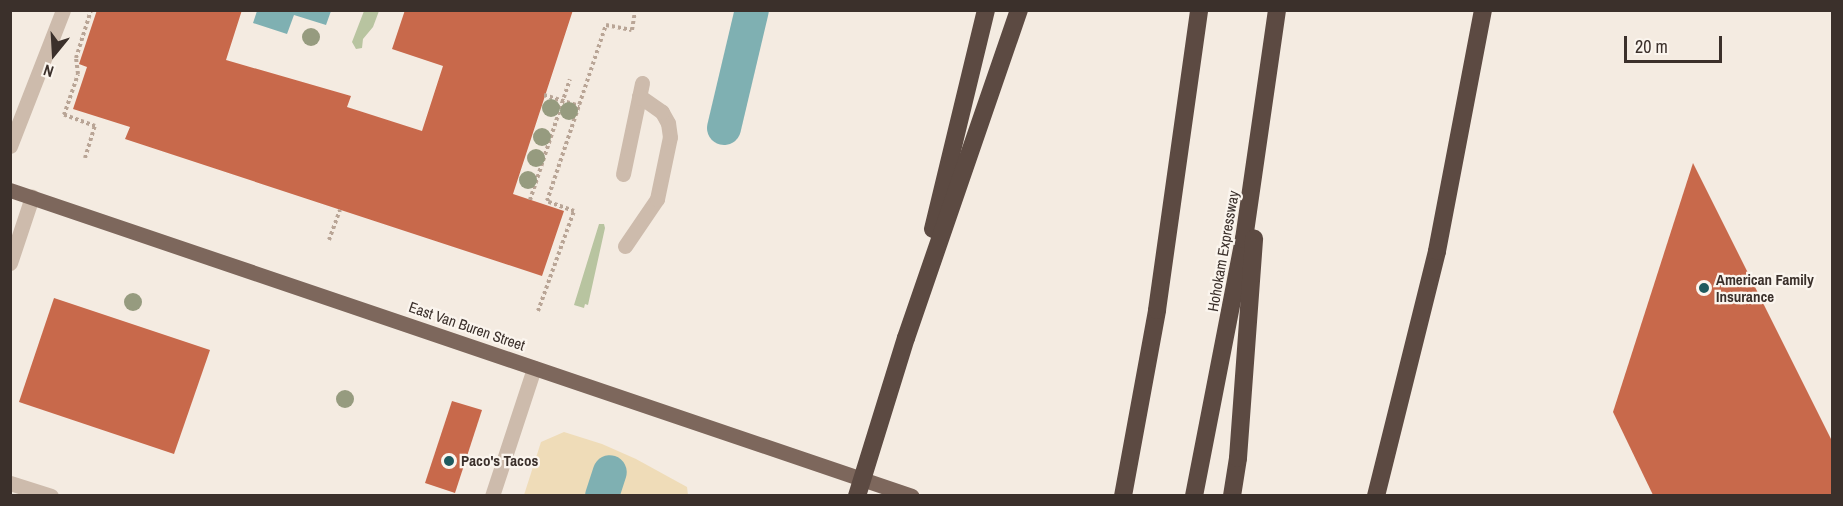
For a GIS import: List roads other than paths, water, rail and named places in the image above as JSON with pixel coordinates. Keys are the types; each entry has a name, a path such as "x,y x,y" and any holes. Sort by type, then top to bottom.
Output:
{"highway":[{"path":"906,338 986,10"},
{"path":"857,495 906,338 1019,10"},
{"path":"1123,495 1138,422 1174,193 1199,10"},
{"name":"Hohokam Expressway","path":"1194,495 1240,261 1277,10"},
{"path":"1376,495 1437,251 1483,10"},
{"path":"1232,495 1238,458 1262,124"}],"main road":[{"name":"East Van Buren Street","path":"10,190 597,391 912,495"}],"street":[{"path":"10,146 63,10"},
{"path":"623,174 640,89 662,112 668,123 670,137 657,199 625,246"},
{"path":"10,263 32,197"},
{"path":"492,495 534,368"},
{"path":"10,483 51,495"}],"water":[{"path":"257,10 331,11 326,25 294,15 287,34 253,23"}],"waterway":[{"path":"724,128 752,10"},
{"path":"602,496 610,472"}],"place":[{"name":"American Family Insurance","path":"1704,288"},
{"name":"Paco's Tacos","path":"449,461"}]}
